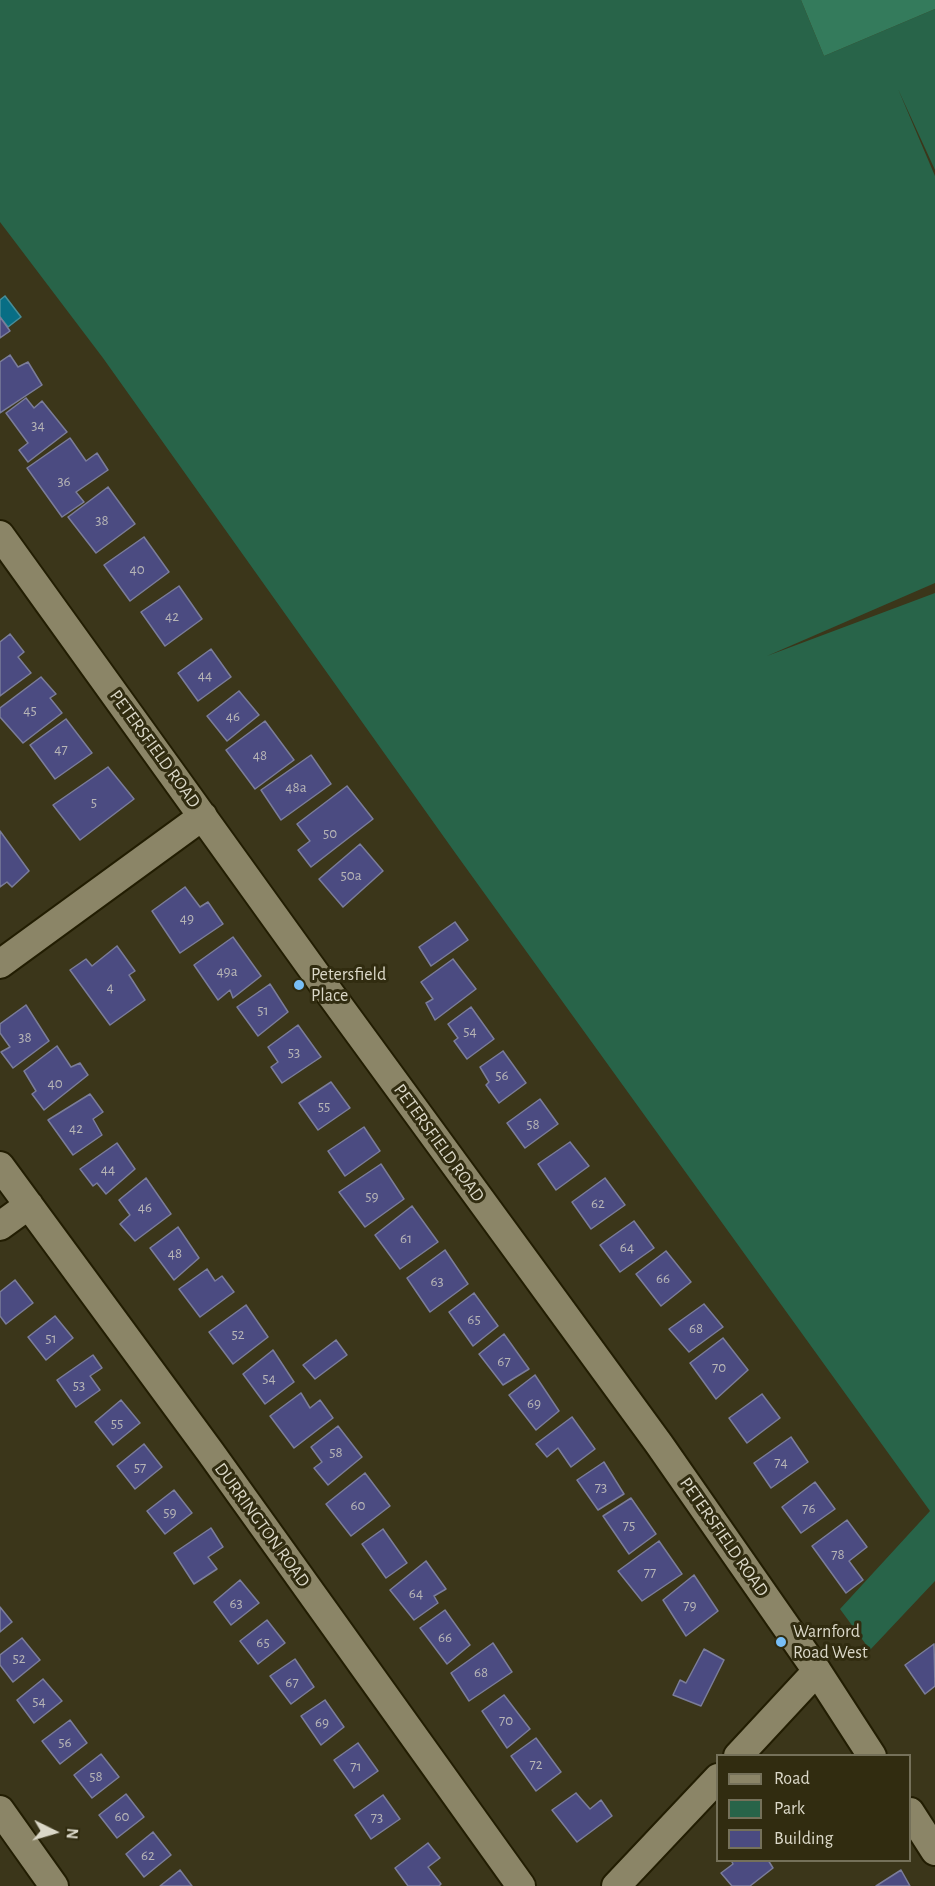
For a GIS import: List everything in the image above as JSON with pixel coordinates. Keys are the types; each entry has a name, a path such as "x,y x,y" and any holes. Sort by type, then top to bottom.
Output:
{"street":[{"name":"PETERSFIELD ROAD","path":"0,535 659,1444 817,1671 871,1754"},
{"path":"0,963 203,816"},
{"name":"DURRINGTON ROAD","path":"0,1166 211,1453 521,1886"},
{"path":"0,1226 29,1205"},
{"path":"739,1754 817,1671"},
{"path":"616,1886 716,1779"},
{"path":"0,1810 54,1886"},
{"path":"911,1815 935,1851"}],"green space":[{"path":"0,0 801,0 824,56 935,9 935,170 898,89 935,176 935,583 767,656 935,593 935,1581 870,1650 840,1609 930,1511 456,854 103,358 0,222"},
{"path":"801,0 935,0 935,9 824,56"}],"water":[{"path":"5,296 21,317 8,327 0,317 0,300"}],"building":[{"path":"0,317 10,331 0,338"},
{"path":"10,355 18,367 28,362 42,385 0,413 0,362"},
{"path":"26,398 34,408 42,401 67,432 28,462 19,450 28,443 6,413"},
{"path":"70,438 86,461 97,453 108,470 76,492 84,502 62,517 27,468"},
{"path":"108,487 135,524 96,553 68,517"},
{"path":"144,537 169,572 130,601 104,565"},
{"path":"179,586 202,619 165,646 141,612"},
{"path":"10,634 24,652 18,657 31,673 0,696 0,642"},
{"path":"211,649 231,677 198,701 178,673"},
{"path":"41,677 56,694 50,698 62,713 23,743 0,717 0,708"},
{"path":"239,691 259,715 227,741 207,716"},
{"path":"66,719 92,753 55,779 30,745"},
{"path":"265,721 294,760 255,789 226,750"},
{"path":"311,755 331,784 281,820 261,790"},
{"path":"108,767 134,799 80,840 53,805"},
{"path":"347,786 373,819 311,867 298,850 310,841 297,824"},
{"path":"0,831 29,871 12,887 7,882 0,887"},
{"path":"360,844 383,871 343,907 319,879"},
{"path":"185,887 200,907 208,902 223,924 180,953 152,911"},
{"path":"455,922 468,940 431,966 419,947"},
{"path":"233,937 261,976 233,998 230,990 218,1000 194,965"},
{"path":"117,946 135,971 129,975 145,1000 110,1025 70,970 86,959 92,966"},
{"path":"453,959 476,989 435,1020 426,1003 433,999 421,982"},
{"path":"270,984 288,1012 258,1036 237,1007"},
{"path":"26,1005 49,1041 13,1068 1,1052 10,1047 0,1033 0,1024"},
{"path":"471,1007 494,1039 467,1059 454,1041 458,1038 448,1024"},
{"path":"298,1025 321,1057 282,1083 271,1067 278,1062 268,1047"},
{"path":"57,1046 71,1067 80,1063 88,1075 44,1110 32,1094 36,1091 24,1071"},
{"path":"503,1051 526,1083 499,1103 486,1085 489,1082 480,1067"},
{"path":"331,1082 350,1108 318,1130 299,1103"},
{"path":"90,1094 103,1112 93,1119 102,1135 73,1155 48,1120"},
{"path":"540,1099 558,1124 525,1148 507,1123"},
{"path":"364,1127 380,1151 345,1176 328,1151"},
{"path":"570,1142 589,1166 556,1190 538,1164"},
{"path":"117,1143 135,1169 106,1194 97,1183 93,1186 80,1169"},
{"path":"381,1164 404,1199 365,1227 339,1192"},
{"path":"146,1178 171,1214 135,1241 120,1224 130,1215 119,1200"},
{"path":"605,1178 625,1205 591,1229 572,1202"},
{"path":"412,1206 438,1242 400,1269 375,1235"},
{"path":"634,1221 654,1248 620,1272 600,1245"},
{"path":"178,1227 199,1258 174,1280 150,1248"},
{"path":"445,1250 468,1284 430,1312 407,1278"},
{"path":"666,1251 691,1282 661,1306 636,1274"},
{"path":"207,1269 215,1281 222,1276 234,1292 200,1317 179,1289"},
{"path":"15,1280 33,1303 6,1324 0,1316 0,1292"},
{"path":"474,1293 498,1326 473,1346 449,1312"},
{"path":"704,1304 723,1327 689,1352 669,1329"},
{"path":"246,1305 268,1337 233,1364 209,1332"},
{"path":"55,1316 73,1338 46,1360 28,1337"},
{"path":"504,1334 529,1369 503,1385 479,1354"},
{"path":"723,1338 748,1370 716,1399 690,1363"},
{"path":"336,1340 347,1355 315,1379 303,1365"},
{"path":"273,1350 294,1382 265,1404 243,1374"},
{"path":"93,1355 102,1368 90,1376 100,1390 76,1407 57,1380"},
{"path":"535,1375 559,1411 536,1430 509,1395"},
{"path":"301,1393 310,1408 320,1400 333,1418 294,1448 270,1416"},
{"path":"762,1394 780,1418 747,1443 729,1418"},
{"path":"121,1400 140,1423 113,1445 95,1422"},
{"path":"572,1417 595,1449 571,1467 558,1448 547,1457 536,1444"},
{"path":"338,1426 362,1457 328,1485 314,1468 322,1462 311,1447"},
{"path":"791,1437 808,1462 771,1488 754,1463"},
{"path":"144,1444 162,1467 135,1489 117,1466"},
{"path":"604,1462 624,1494 598,1510 577,1480"},
{"path":"365,1473 390,1506 351,1536 326,1504"},
{"path":"815,1482 835,1509 801,1533 782,1507"},
{"path":"174,1490 192,1513 165,1534 147,1511"},
{"path":"631,1498 656,1534 629,1554 603,1516"},
{"path":"847,1520 867,1547 849,1561 863,1580 846,1593 812,1546"},
{"path":"211,1528 223,1547 208,1557 217,1569 194,1584 174,1553"},
{"path":"383,1529 407,1563 386,1578 362,1544"},
{"path":"659,1541 682,1574 642,1601 618,1571"},
{"path":"426,1561 446,1589 434,1596 438,1603 414,1620 390,1590"},
{"path":"694,1575 718,1611 686,1636 663,1600"},
{"path":"240,1580 259,1603 231,1625 214,1602"},
{"path":"0,1607 12,1622 0,1632"},
{"path":"445,1610 470,1645 447,1664 420,1628"},
{"path":"267,1620 285,1643 258,1664 240,1641"},
{"path":"22,1638 40,1660 13,1682 0,1665 0,1655"},
{"path":"493,1643 512,1672 469,1701 451,1673"},
{"path":"934,1644 935,1686 925,1694 905,1665"},
{"path":"704,1649 724,1660 701,1706 673,1695 680,1680 686,1683"},
{"path":"295,1659 314,1687 291,1704 270,1676"},
{"path":"43,1679 62,1701 34,1723 17,1700"},
{"path":"504,1695 530,1729 507,1748 482,1711"},
{"path":"325,1700 344,1727 321,1745 301,1716"},
{"path":"70,1720 87,1743 60,1764 42,1741"},
{"path":"536,1738 561,1772 536,1791 511,1756"},
{"path":"358,1743 378,1771 354,1788 334,1760"},
{"path":"101,1754 119,1777 92,1798 74,1775"},
{"path":"576,1793 590,1809 601,1800 612,1816 577,1842 552,1810"},
{"path":"126,1794 144,1817 117,1838 99,1815"},
{"path":"383,1795 400,1819 371,1839 355,1815"},
{"path":"153,1832 171,1855 144,1877 126,1854"},
{"path":"428,1843 440,1858 428,1867 441,1884 439,1886 408,1886 395,1868"},
{"path":"732,1862 769,1862 773,1868 750,1886 732,1886 721,1873 733,1864"},
{"path":"180,1870 192,1886 160,1886"},
{"path":"901,1870 910,1886 876,1886"}],"place":[{"name":"Petersfield Place","path":"299,985"},
{"name":"Warnford Road West","path":"781,1642"}]}
